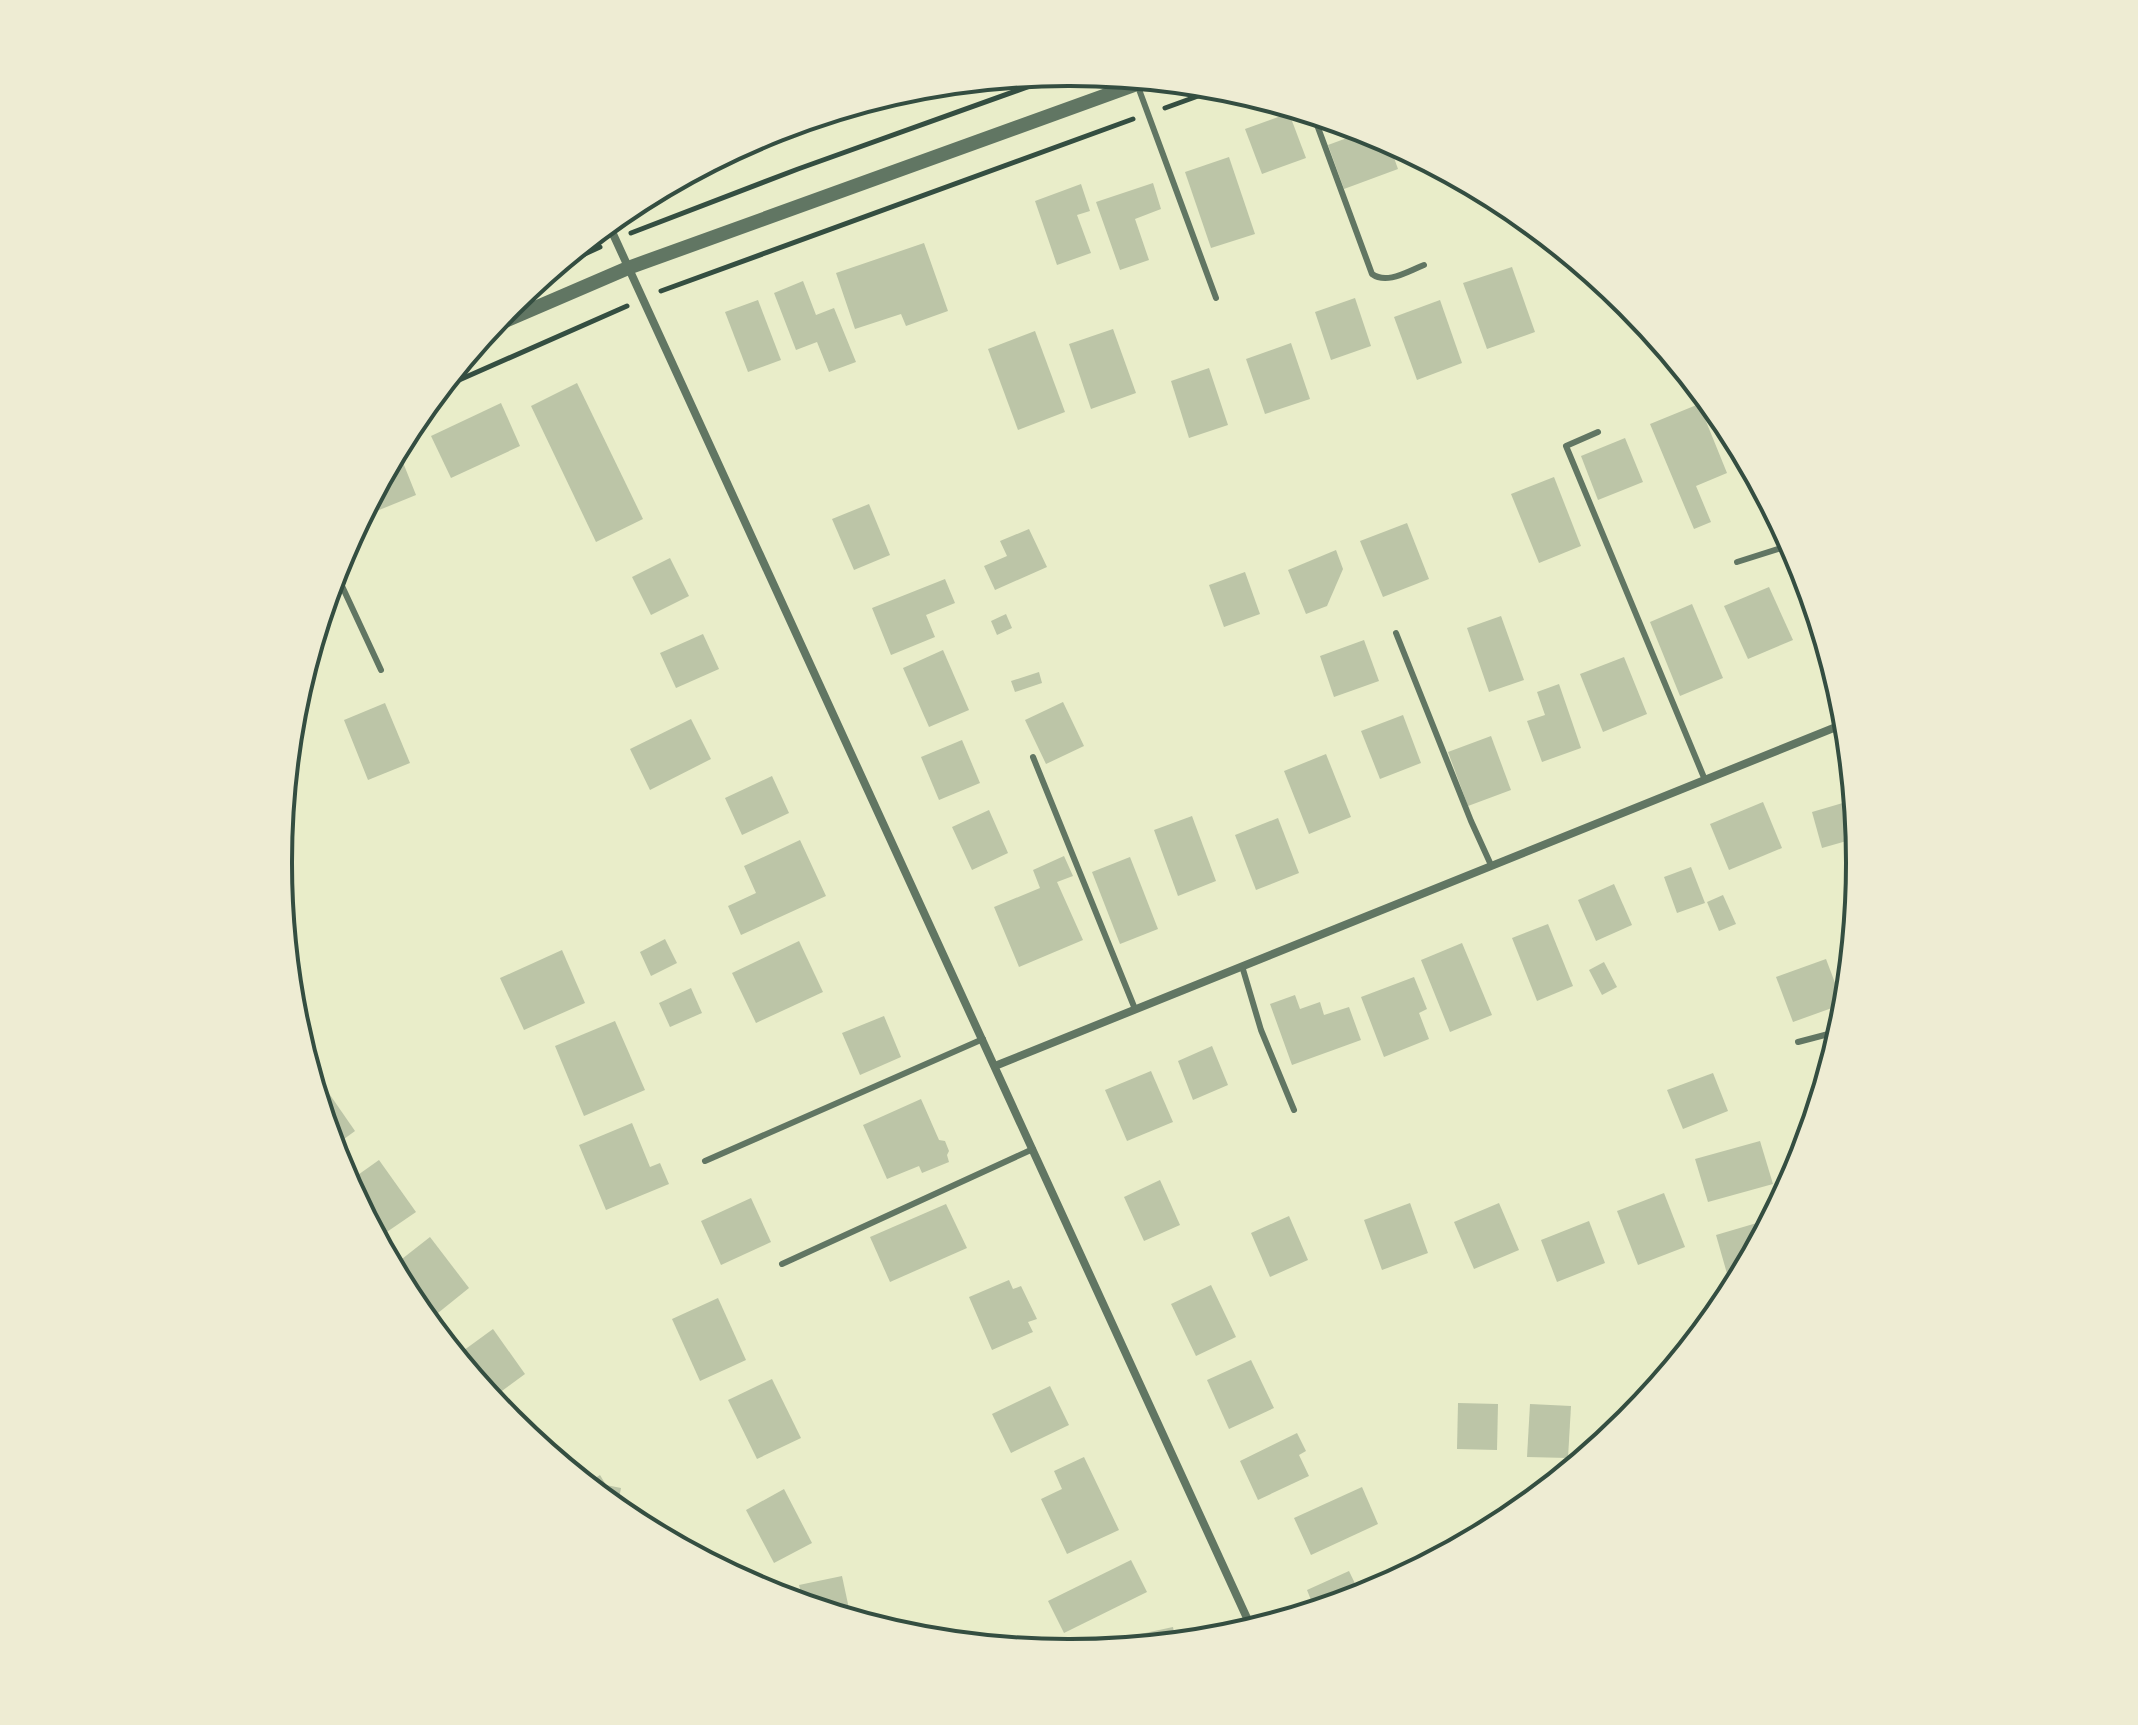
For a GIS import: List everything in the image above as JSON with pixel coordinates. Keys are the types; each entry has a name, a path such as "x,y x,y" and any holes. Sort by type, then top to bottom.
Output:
{"street":[{"path":"518,316 628,268 1124,88"},
{"path":"613,234 1247,1618"},
{"path":"995,1066 1834,728"}],"lane":[{"path":"1144,90 1148,114 1216,298"},
{"path":"1318,127 1372,274 1379,279 1388,278 1424,265"},
{"path":"1598,432 1566,446 1705,780"},
{"path":"1737,562 1779,549"},
{"path":"343,589 381,670"},
{"path":"1396,633 1491,865"},
{"path":"1033,757 1135,1009"},
{"path":"1242,966 1261,1030 1294,1110"},
{"path":"1798,1042 1826,1035"},
{"path":"705,1161 983,1039"},
{"path":"782,1264 1033,1149"}],"path":[{"path":"588,253 660,220 1026,88"},
{"path":"462,379 681,282 1195,97"}],"building":[{"path":"1282,116 1291,118 1306,158 1262,174 1245,129"},
{"path":"1347,138 1394,158 1398,169 1344,189 1328,145"},
{"path":"1229,157 1255,234 1211,248 1185,172"},
{"path":"1153,183 1161,209 1135,219 1149,260 1120,270 1096,202"},
{"path":"1081,184 1090,211 1077,215 1091,253 1057,265 1035,201"},
{"path":"924,243 948,311 906,326 901,314 855,329 836,273"},
{"path":"1512,267 1535,332 1487,349 1463,283"},
{"path":"803,281 816,315 834,308 856,362 829,372 817,342 796,350 774,293"},
{"path":"1355,298 1371,346 1331,360 1315,312"},
{"path":"758,300 781,360 748,372 725,312"},
{"path":"1440,300 1462,363 1417,380 1394,317"},
{"path":"1113,329 1136,393 1091,409 1069,344"},
{"path":"1035,331 1065,412 1018,430 988,349"},
{"path":"1291,343 1310,399 1265,414 1246,359"},
{"path":"1209,368 1228,425 1189,438 1171,381"},
{"path":"577,383 643,519 596,542 531,406"},
{"path":"501,403 520,446 451,478 431,436"},
{"path":"1696,405 1704,416 1727,473 1696,486 1711,522 1694,529 1650,424"},
{"path":"1625,438 1643,482 1598,500 1581,456"},
{"path":"403,463 416,495 377,511"},
{"path":"1554,477 1581,546 1539,563 1511,494"},
{"path":"869,504 890,555 854,570 832,519"},
{"path":"1407,523 1429,579 1383,597 1360,541"},
{"path":"1029,529 1047,567 995,590 984,566 1007,556 1000,541"},
{"path":"1336,550 1343,569 1327,606 1306,614 1288,570"},
{"path":"670,558 689,596 651,615 632,577"},
{"path":"1245,572 1260,614 1224,627 1209,585"},
{"path":"945,579 955,603 926,615 935,637 891,655 872,608"},
{"path":"1769,587 1793,640 1748,659 1724,606"},
{"path":"1692,604 1723,678 1680,696 1650,622"},
{"path":"1006,614 1012,628 997,635 991,621"},
{"path":"1501,616 1524,680 1489,692 1467,628"},
{"path":"703,634 719,669 676,688 660,653"},
{"path":"1364,640 1379,681 1334,697 1320,656"},
{"path":"943,650 969,710 929,727 903,668"},
{"path":"1624,657 1647,714 1603,732 1580,674"},
{"path":"1039,672 1042,683 1015,692 1011,681"},
{"path":"1559,684 1581,748 1542,762 1527,721 1545,715 1537,692"},
{"path":"1063,702 1084,746 1046,764 1025,720"},
{"path":"385,703 410,763 368,780 344,720"},
{"path":"1403,715 1421,763 1380,779 1361,731"},
{"path":"691,719 711,759 650,790 630,749"},
{"path":"1491,736 1511,790 1468,806 1448,752"},
{"path":"962,740 980,783 939,800 921,757"},
{"path":"1326,754 1351,817 1309,834 1284,771"},
{"path":"772,776 789,813 742,835 725,798"},
{"path":"1763,802 1782,848 1729,870 1710,824"},
{"path":"1843,803 1845,841 1822,848 1812,812"},
{"path":"989,810 1008,853 972,870 952,827"},
{"path":"1192,816 1216,881 1178,896 1154,830"},
{"path":"1278,818 1299,873 1256,890 1235,835"},
{"path":"800,840 826,896 741,935 728,906 756,893 744,866"},
{"path":"1064,856 1073,876 1057,882 1083,940 1019,967 994,907 1040,888 1033,870"},
{"path":"1130,857 1158,929 1120,944 1092,872"},
{"path":"1691,867 1705,903 1677,913 1664,877"},
{"path":"1614,884 1632,925 1596,941 1578,900"},
{"path":"1723,895 1736,924 1719,931 1707,902"},
{"path":"1548,924 1573,986 1537,1001 1512,938"},
{"path":"665,939 677,963 651,976 640,952"},
{"path":"799,941 823,992 756,1023 732,973"},
{"path":"1462,943 1492,1015 1450,1032 1421,960"},
{"path":"562,950 585,1003 524,1030 500,978"},
{"path":"1826,959 1836,985 1832,1008 1793,1022 1776,977"},
{"path":"1604,962 1617,987 1602,995 1589,970"},
{"path":"1414,977 1427,1009 1419,1013 1429,1039 1384,1057 1361,997"},
{"path":"691,988 702,1013 670,1027 659,1003"},
{"path":"1295,995 1300,1009 1320,1002 1324,1015 1349,1007 1361,1040 1292,1065 1270,1004"},
{"path":"884,1016 901,1057 860,1075 842,1033"},
{"path":"615,1021 645,1090 584,1116 555,1046"},
{"path":"1212,1046 1228,1085 1193,1100 1178,1061"},
{"path":"1151,1071 1173,1122 1127,1141 1105,1090"},
{"path":"1713,1073 1728,1111 1683,1129 1667,1090"},
{"path":"328,1092 355,1131 344,1139 334,1112"},
{"path":"921,1099 939,1140 945,1141 949,1162 922,1173 919,1166 887,1179 863,1125"},
{"path":"632,1123 650,1167 660,1163 669,1184 606,1210 579,1145"},
{"path":"1760,1141 1773,1184 1708,1202 1695,1159"},
{"path":"379,1160 416,1212 387,1232 359,1174"},
{"path":"1160,1180 1180,1225 1144,1241 1124,1197"},
{"path":"1664,1193 1685,1247 1638,1265 1617,1211"},
{"path":"751,1198 771,1242 721,1265 701,1221"},
{"path":"1410,1203 1428,1253 1382,1270 1364,1220"},
{"path":"1499,1203 1519,1250 1474,1269 1454,1222"},
{"path":"946,1204 967,1248 890,1282 870,1237"},
{"path":"1289,1216 1308,1260 1270,1277 1251,1233"},
{"path":"1589,1221 1605,1263 1557,1282 1541,1240"},
{"path":"1756,1223 1727,1274 1716,1235"},
{"path":"430,1237 469,1288 437,1314 402,1259"},
{"path":"1009,1280 1013,1289 1021,1286 1037,1319 1028,1322 1033,1332 992,1350 969,1297"},
{"path":"1211,1285 1236,1337 1196,1356 1171,1304"},
{"path":"718,1298 746,1360 700,1381 672,1319"},
{"path":"493,1329 525,1374 501,1392 465,1350"},
{"path":"1251,1360 1274,1408 1229,1429 1207,1380"},
{"path":"772,1379 801,1438 757,1459 728,1400"},
{"path":"1050,1386 1069,1425 1011,1453 992,1414"},
{"path":"1458,1403 1498,1404 1497,1450 1457,1449"},
{"path":"1530,1404 1571,1406 1568,1457 1527,1457"},
{"path":"1297,1433 1306,1451 1299,1455 1309,1476 1258,1500 1240,1461"},
{"path":"1084,1457 1119,1530 1067,1554 1041,1499 1062,1489 1054,1471"},
{"path":"600,1475 606,1485 621,1488 620,1495 596,1479"},
{"path":"1362,1487 1378,1524 1311,1555 1294,1518"},
{"path":"784,1489 812,1543 774,1563 746,1510"},
{"path":"1131,1560 1147,1592 1064,1633 1048,1601"},
{"path":"1349,1571 1355,1584 1311,1600 1307,1590"},
{"path":"842,1576 849,1607 801,1591 799,1585"},
{"path":"1173,1627 1174,1631 1170,1632 1132,1636"}]}
